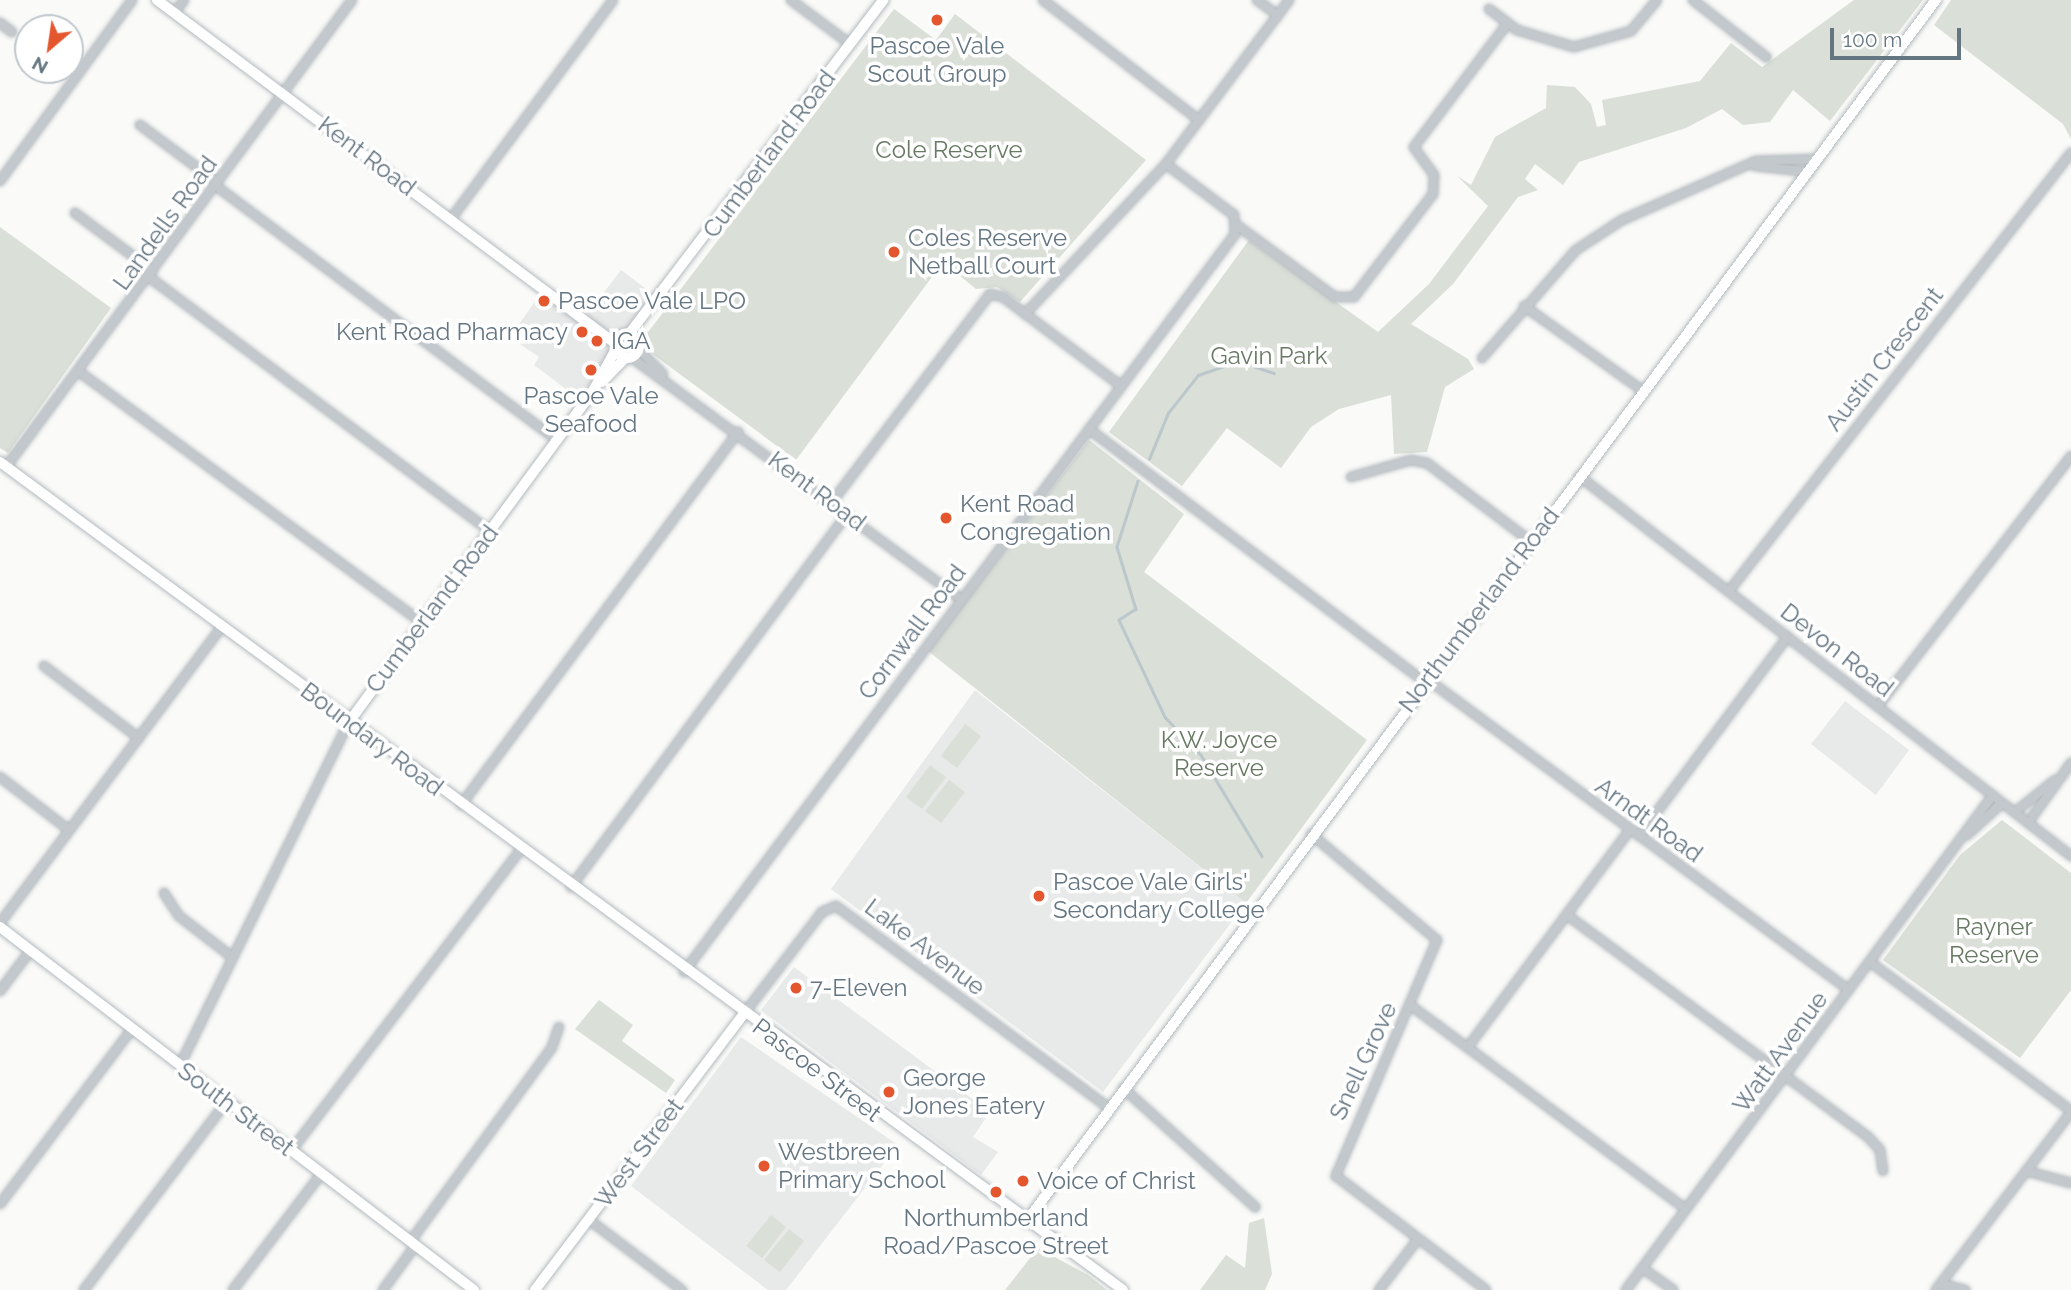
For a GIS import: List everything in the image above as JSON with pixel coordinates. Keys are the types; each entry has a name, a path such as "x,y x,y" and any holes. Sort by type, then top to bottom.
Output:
{"street":[{"path":"0,181 132,0"},
{"name":"Kent Road","path":"157,0 578,313 627,346 961,598"},
{"path":"174,13 184,0"},
{"name":"Landells Road","path":"3,465 151,274 352,0"},
{"path":"451,219 614,0"},
{"path":"791,0 850,44"},
{"name":"Cumberland Road","path":"180,1065 349,722 883,0"},
{"path":"1042,0 1199,120"},
{"path":"1257,0 1278,15"},
{"path":"1025,314 1166,164 1289,0"},
{"path":"1489,9 1507,24 1579,46 1632,31 1657,0"},
{"path":"1693,0 1766,57"},
{"name":"Northumberland Road","path":"1026,1222 1311,834 1810,172 1936,0"},
{"path":"0,23 12,32"},
{"path":"1166,164 1228,210 1238,226 1335,297 1354,297 1433,194 1434,175 1414,147 1507,24"},
{"path":"140,125 557,440"},
{"name":"Austin Crescent","path":"1729,591 2071,153"},
{"path":"1482,358 1524,306 1598,235 1748,166 1774,158 1819,159"},
{"path":"1748,166 1810,172"},
{"path":"75,213 151,274 490,531"},
{"name":"Cornwall Road","path":"684,972 1238,226"},
{"path":"832,502 984,301 998,294 1121,386"},
{"path":"1524,306 1643,391"},
{"path":"78,370 422,623"},
{"name":"Arndt Road","path":"1089,429 1849,990"},
{"path":"460,805 738,432"},
{"path":"1878,706 2071,456"},
{"path":"1351,477 1411,460 1427,463 1530,541"},
{"name":"Boundary Road","path":"3,465 743,1015"},
{"name":"Devon Road","path":"1579,476 2071,856"},
{"path":"571,887 847,514"},
{"path":"0,925 221,628"},
{"path":"1639,836 1788,636"},
{"path":"44,666 139,738"},
{"path":"2028,823 2071,763"},
{"path":"2015,812 2060,777"},
{"path":"0,778 69,830"},
{"name":"Watt Avenue","path":"1626,1290 1993,795"},
{"name":"Watt Avenue","path":"1964,837 2002,803"},
{"path":"1468,1047 1630,830"},
{"name":"Snell Grove","path":"1311,834 1435,936 1435,950 1335,1173 1486,1290"},
{"path":"291,1151 520,850"},
{"path":"164,893 179,916 232,957"},
{"name":"Lake Avenue","path":"743,1015 822,912 836,906 1109,1108"},
{"path":"1567,915 1869,1138 1880,1150 1883,1171"},
{"name":"South Street","path":"0,925 30,951 474,1290"},
{"path":"0,991 30,951"},
{"path":"1870,962 2071,1111 1938,1287"},
{"path":"1410,1005 1686,1209"},
{"name":"West Street","path":"535,1290 743,1015"},
{"name":"Pascoe Street","path":"743,1015 1123,1290"},
{"path":"383,1290 552,1047 559,1027"},
{"path":"0,1204 132,1029"},
{"path":"1123,1088 1255,1207"},
{"path":"84,1290 227,1101"},
{"path":"2026,1171 2071,1183"},
{"path":"233,1290 321,1174"},
{"path":"588,1219 682,1290"},
{"path":"1379,1290 1418,1238"},
{"path":"1642,1268 1673,1290"},
{"path":"1938,1287 1965,1290"}],"shaded area":[{"path":"621,270 653,294 579,399 534,365 539,357 510,337 541,293 582,321"},
{"name":"Pascoe Vale Girls' Secondary College","path":"975,690 1246,903 1103,1092 831,889"},
{"path":"1845,701 1909,750 1876,795 1811,744"},
{"path":"794,967 990,1112 973,1137 998,1152 981,1175 761,1010"},
{"name":"Westbreen Primary School","path":"741,1037 898,1145 786,1290 768,1290 631,1186"}],"green space":[{"name":"Gavin Park","path":"1854,0 1923,0 1830,121 1793,90 1770,122 1743,125 1722,109 1686,128 1579,162 1563,185 1535,164 1525,179 1538,190 1518,197 1453,284 1411,324 1468,359 1474,369 1445,387 1427,452 1394,454 1391,395 1339,409 1311,427 1281,468 1227,428 1182,486 1109,432 1249,240 1378,332 1429,284 1488,206 1457,176 1471,185 1495,137 1546,108 1547,85 1575,87 1591,104 1597,127 1606,125 1602,100 1700,81 1731,43 1762,67"},
{"path":"1951,0 2071,0 2071,139 2063,124 1934,25"},
{"name":"Cole Reserve","path":"894,9 936,40 955,14 1146,160 1020,302 997,287 976,289 943,262 796,460 639,344"},
{"path":"0,227 111,308 8,453 0,448"},
{"name":"K.W. Joyce Reserve","path":"1089,440 1184,514 1144,572 1367,740 1246,903 928,651"},
{"path":"965,724 981,736 957,768 941,756"},
{"path":"930,765 946,777 922,809 906,797"},
{"path":"949,780 965,792 941,823 925,811"},
{"name":"Rayner Reserve","path":"2002,820 2071,873 2071,990 2020,1058 1883,960 1960,855"},
{"path":"599,1000 633,1025 622,1041 675,1080 666,1093 575,1029"},
{"path":"771,1215 786,1227 762,1258 746,1246"},
{"path":"1264,1218 1272,1274 1265,1290 1200,1290 1226,1255 1245,1268 1249,1223"},
{"path":"789,1229 804,1241 780,1272 764,1260"},
{"path":"1038,1248 1088,1275 1107,1290 1005,1290"}],"waterway":[{"path":"1149,459 1168,413 1198,375 1239,361 1274,373"},
{"path":"1138,481 1117,547 1136,609 1119,620 1165,717 1201,755 1262,856"}],"place":[{"name":"Pascoe Vale Scout Group","path":"937,20"},
{"name":"Coles Reserve Netball Court","path":"894,252"},
{"name":"Pascoe Vale LPO","path":"544,301"},
{"name":"Kent Road Pharmacy","path":"582,332"},
{"name":"IGA","path":"597,341"},
{"name":"Pascoe Vale Seafood","path":"591,370"},
{"name":"Kent Road Congregation","path":"946,518"},
{"name":"Pascoe Vale Girls' Secondary College","path":"1039,896"},
{"name":"7-Eleven","path":"796,988"},
{"name":"George Jones Eatery","path":"889,1092"},
{"name":"Westbreen Primary School","path":"764,1166"},
{"name":"Voice of Christ","path":"1023,1181"},
{"name":"Northumberland Road/Pascoe Street","path":"996,1192"}]}
